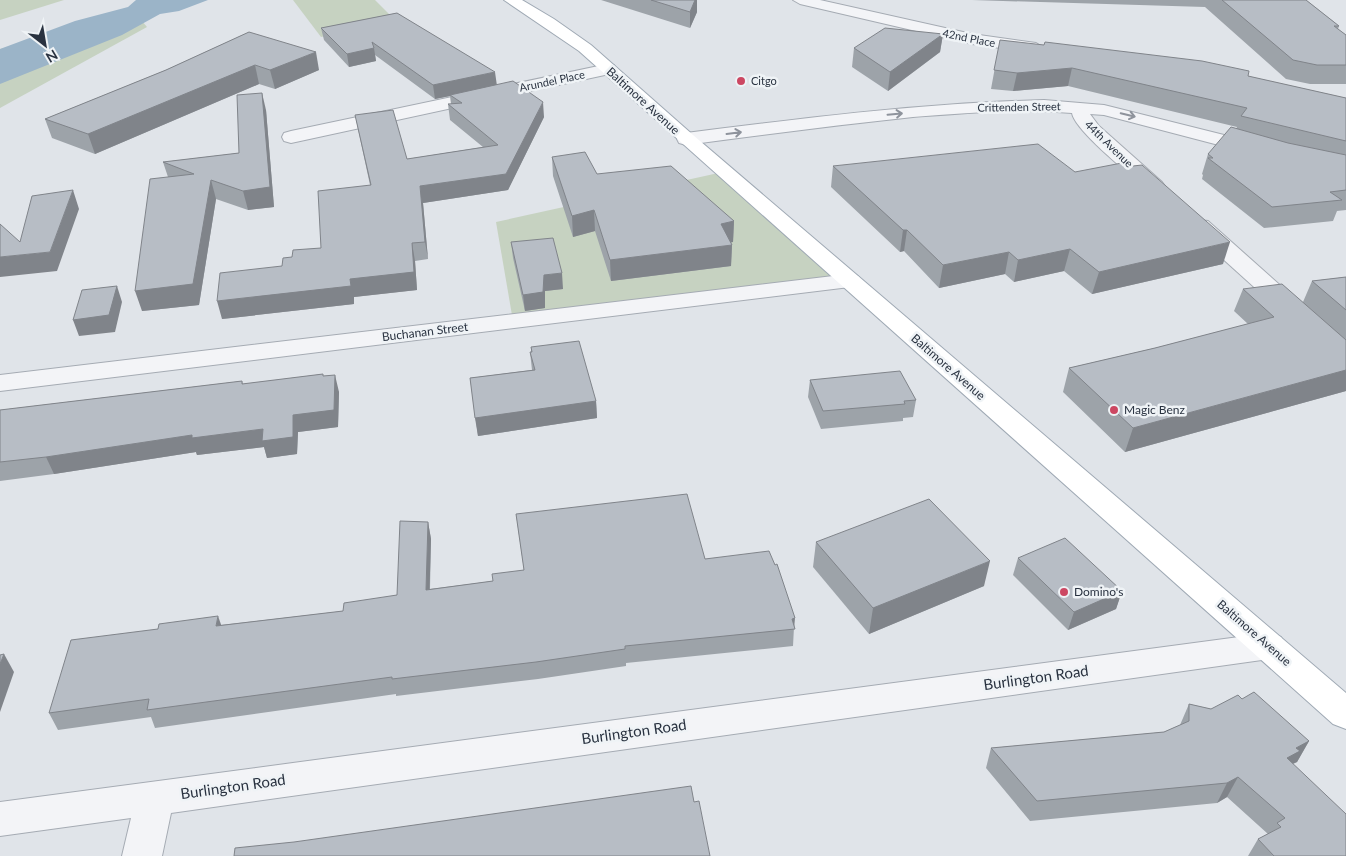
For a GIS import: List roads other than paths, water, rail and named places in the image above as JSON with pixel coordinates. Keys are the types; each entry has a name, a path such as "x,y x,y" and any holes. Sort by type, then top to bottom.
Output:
{"main road":[{"name":"Baltimore Avenue","path":"511,0 549,22 585,48 686,139 1346,714"},
{"name":"Baltimore Avenue","path":"531,0 549,22"}],"street":[{"name":"42nd Place","path":"800,0 972,39 1054,50"},
{"name":"Arundel Place","path":"291,137 608,69"},
{"name":"Crittenden Street","path":"686,139 860,117 959,108 1028,105 1080,107 1129,115 1276,153"},
{"name":"44th Avenue","path":"1080,107 1082,119 1092,130 1168,198"},
{"path":"1187,213 1346,357"},
{"name":"Buchanan Street","path":"0,383 850,281"},
{"name":"Burlington Road","path":"0,819 1269,646"},
{"path":"142,856 155,798"}],"water":[{"path":"136,0 208,0 179,11 160,14 122,35 0,84 0,49 75,21 128,7"}],"place":[{"name":"Citgo","path":"741,81"},
{"name":"Magic Benz","path":"1114,410"},
{"name":"Domino's","path":"1064,592"}]}
